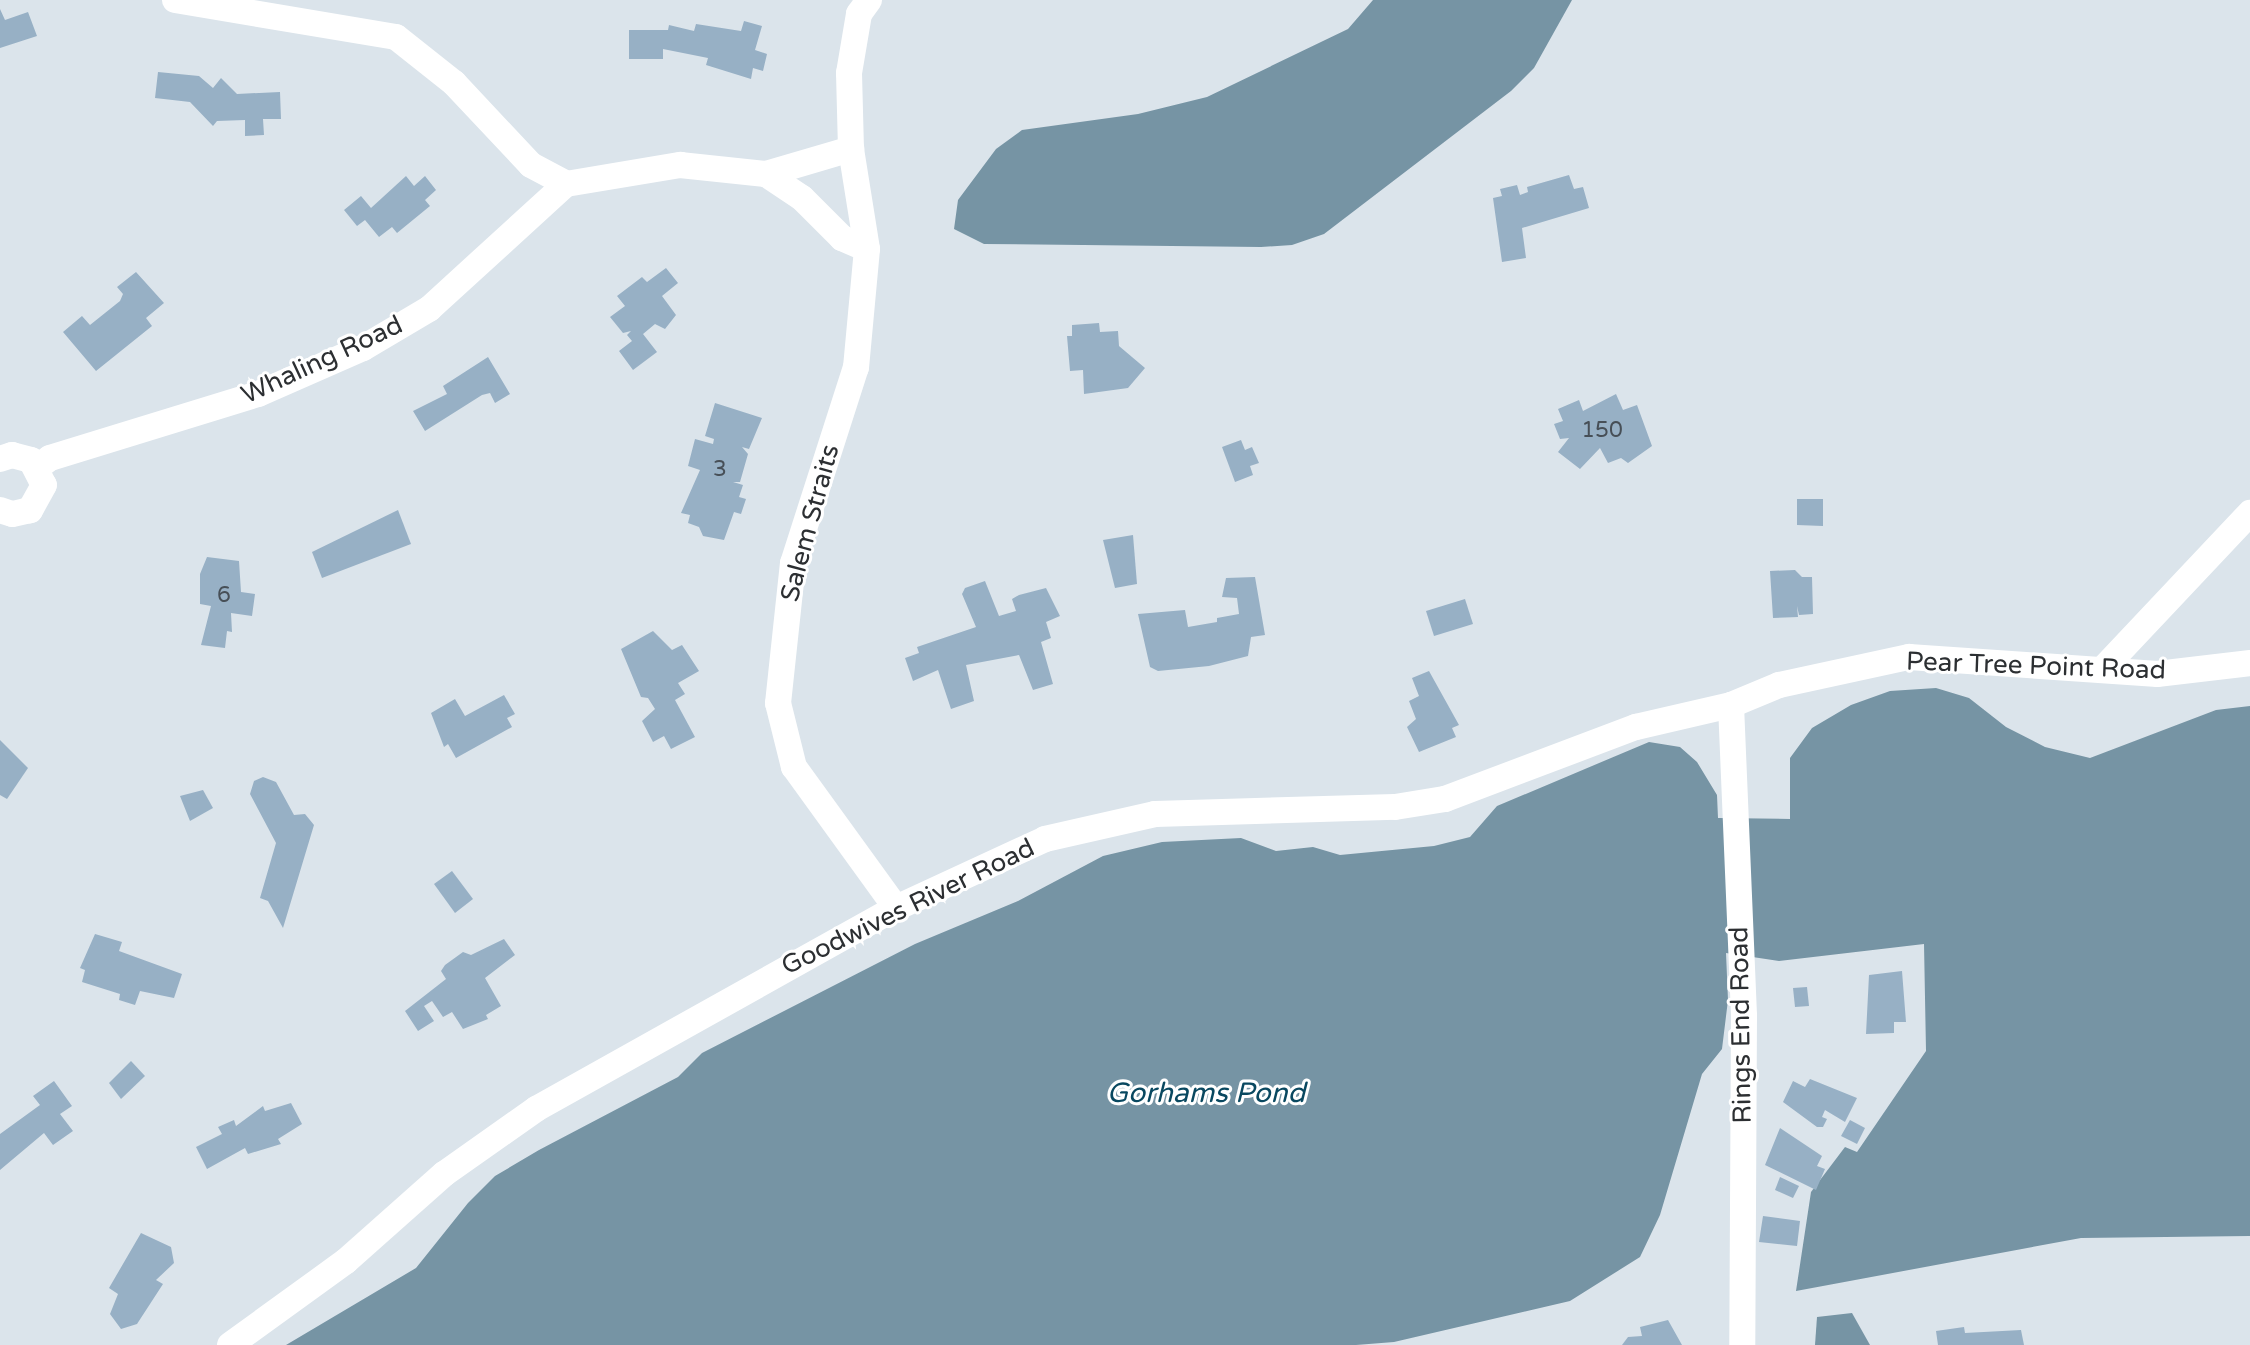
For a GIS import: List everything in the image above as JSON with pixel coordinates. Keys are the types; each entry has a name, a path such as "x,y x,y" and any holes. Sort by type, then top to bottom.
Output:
{"street":[{"path":"175,0 396,37 454,83 531,165 566,184 680,165 766,174 851,149"},
{"name":"Salem Straits","path":"869,0 859,14 849,73 851,149 867,249 856,367 793,563 778,703 794,767 896,908"},
{"path":"766,174 802,198 842,238 867,249"},
{"name":"Whaling Road","path":"38,467 50,458 258,394 363,348 429,309 566,184"},
{"path":"0,459 22,456 38,467 44,485 38,503 21,514 0,510"},
{"path":"2102,670 2250,513"},
{"name":"Pear Tree Point Road","path":"1731,705 1779,685 1909,657 2157,674 2250,663"},
{"name":"Goodwives River Road","path":"230,1345 346,1261 444,1174 536,1109 896,908 1045,839 1155,814 1395,807 1445,799 1636,727 1731,705"},
{"name":"Rings End Road","path":"1731,705 1744,1016 1742,1345"}],"water":[{"path":"1373,0 1572,0 1534,68 1511,91 1324,234 1292,245 1261,247 984,244 954,229 958,200 996,149 1022,130 1138,114 1207,97 1348,29"},
{"name":"Gorhams Pond","path":"1936,688 1969,698 2006,727 2045,747 2090,758 2216,710 2250,706 2250,1236 2081,1238 1796,1291 1811,1192 1845,1147 1857,1152 1926,1051 1924,944 1779,961 1726,953 1728,1000 1722,1049 1702,1074 1660,1215 1640,1257 1570,1301 1394,1342 1356,1345 286,1345 416,1268 468,1203 495,1176 678,1077 702,1053 915,944 1018,901 1103,856 1162,842 1241,838 1276,851 1313,847 1340,855 1434,846 1470,837 1497,806 1649,742 1680,747 1697,762 1717,795 1718,818 1790,819 1790,758 1812,728 1851,705 1890,691"},
{"path":"1852,1313 1870,1345 1815,1345 1817,1317"}],"building":[{"path":"0,9 5,20 28,12 37,36 0,48"},
{"path":"744,21 762,26 755,50 767,54 763,71 753,68 751,79 706,65 708,58 663,49 663,59 629,59 629,30 668,30 669,25 694,31 696,24 741,31"},
{"path":"158,72 199,76 213,88 221,78 237,94 280,92 281,119 263,119 264,135 245,136 245,120 217,121 213,126 190,102 155,98"},
{"path":"1569,175 1574,189 1583,187 1589,208 1522,228 1526,258 1502,262 1493,198 1502,196 1500,189 1517,185 1520,195 1528,192 1527,187"},
{"path":"406,176 414,186 425,176 436,190 425,200 430,206 397,233 392,227 379,237 365,220 357,226 344,210 361,196 371,208"},
{"path":"666,268 678,283 662,296 676,315 665,329 655,324 643,334 657,352 633,370 619,351 632,341 627,335 631,331 623,333 610,317 625,306 617,296 642,277 647,282"},
{"path":"136,272 164,303 146,318 152,326 96,371 63,332 82,316 90,325 120,301 123,294 117,287"},
{"path":"1099,323 1100,332 1118,331 1119,346 1145,368 1128,388 1084,394 1083,370 1070,371 1067,336 1072,336 1072,325"},
{"path":"488,357 510,394 495,403 490,393 482,395 425,431 413,411 447,394 443,386"},
{"path":"1616,394 1623,410 1637,405 1652,446 1628,463 1621,458 1608,463 1600,448 1580,469 1558,452 1569,438 1560,439 1554,424 1563,421 1558,409 1579,400 1583,411"},
{"path":"715,403 762,418 749,449 742,447 748,454 740,482 733,482 743,485 739,497 746,499 741,514 734,512 724,540 703,536 699,527 688,523 690,515 681,513 700,470 688,466 695,439 713,444 714,439 705,436"},
{"path":"1241,440 1245,450 1252,447 1259,463 1250,466 1253,475 1235,482 1222,447"},
{"path":"1797,499 1823,499 1823,526 1797,525"},
{"path":"398,510 411,544 322,578 312,552"},
{"path":"1133,535 1137,584 1115,588 1103,540"},
{"path":"207,557 239,561 241,592 255,594 252,616 231,613 232,632 227,631 225,648 201,645 211,606 200,604 200,574"},
{"path":"1795,570 1802,577 1812,577 1813,614 1799,615 1797,606 1798,617 1773,618 1770,571"},
{"path":"1255,577 1265,635 1251,637 1248,656 1209,666 1158,671 1150,667 1138,614 1185,610 1188,627 1217,622 1217,618 1239,614 1237,598 1222,597 1226,578"},
{"path":"985,581 999,616 1016,611 1012,599 1046,588 1060,616 1046,622 1051,638 1041,642 1053,684 1033,690 1019,655 966,665 974,701 951,709 938,670 913,681 905,658 919,653 917,647 976,627 962,594 965,588"},
{"path":"1465,599 1473,624 1434,636 1426,611"},
{"path":"653,631 672,650 682,645 699,671 678,683 685,694 675,700 695,737 671,749 664,736 653,742 642,721 655,709 648,698 641,697 621,649"},
{"path":"1429,671 1459,725 1452,728 1456,737 1419,752 1407,727 1416,719 1409,701 1419,696 1412,678"},
{"path":"504,695 515,714 507,718 512,727 456,758 448,744 444,747 431,713 455,699 465,716"},
{"path":"0,740 28,768 7,799 0,795"},
{"path":"263,777 276,782 294,815 305,814 314,825 283,928 268,901 260,898 276,843 250,794 254,781"},
{"path":"203,790 213,808 190,821 180,796"},
{"path":"452,871 473,899 455,913 434,884"},
{"path":"95,934 122,942 119,951 182,974 174,998 140,991 135,1005 119,1000 120,994 82,982 85,970 80,968"},
{"path":"504,939 515,955 485,978 501,1006 486,1015 488,1019 463,1029 452,1012 443,1017 432,1001 424,1006 434,1021 418,1031 405,1011 446,979 441,971 445,965 463,952 471,955"},
{"path":"1902,971 1906,1022 1894,1022 1894,1033 1866,1034 1869,975"},
{"path":"1807,987 1809,1006 1795,1007 1793,988"},
{"path":"131,1061 145,1076 121,1099 109,1083"},
{"path":"1810,1079 1857,1098 1845,1122 1825,1110 1822,1117 1827,1119 1823,1127 1817,1127 1783,1102 1793,1081 1805,1087"},
{"path":"54,1081 72,1106 60,1114 73,1131 53,1145 44,1133 0,1170 0,1134 40,1105 33,1096"},
{"path":"291,1103 302,1124 278,1139 281,1144 248,1154 245,1148 207,1169 196,1147 222,1134 218,1127 234,1120 236,1126 263,1106 265,1111"},
{"path":"1850,1120 1865,1128 1857,1144 1841,1136"},
{"path":"1780,1128 1822,1156 1817,1166 1825,1169 1816,1190 1765,1165"},
{"path":"1780,1177 1799,1186 1793,1198 1775,1190"},
{"path":"1763,1216 1800,1221 1797,1246 1759,1242"},
{"path":"141,1233 171,1247 174,1263 156,1280 163,1284 137,1324 121,1329 110,1314 118,1294 109,1288"},
{"path":"1668,1320 1682,1345 1622,1345 1628,1337 1642,1336 1640,1327"},
{"path":"1964,1327 1965,1333 2021,1330 2024,1345 1938,1345 1936,1331"}]}
